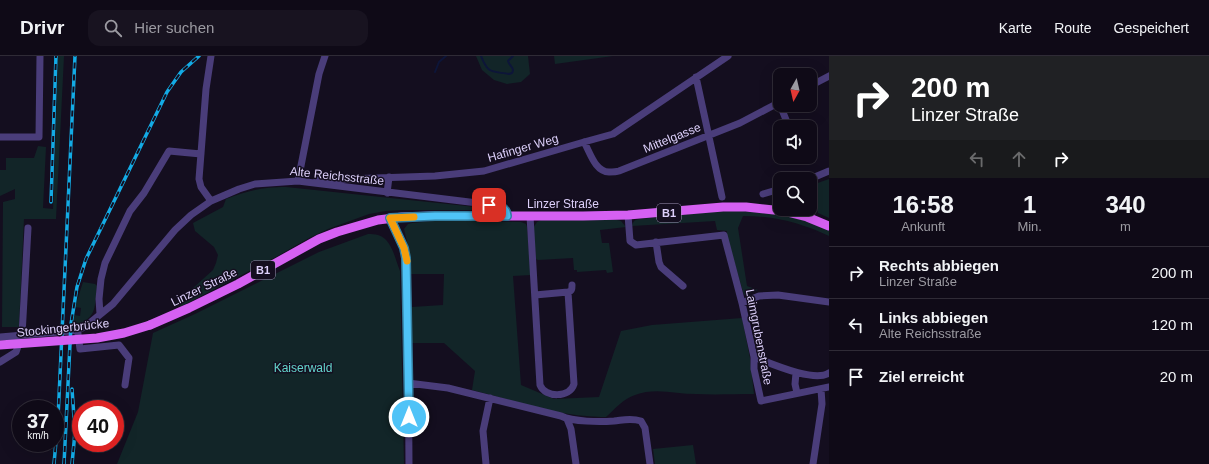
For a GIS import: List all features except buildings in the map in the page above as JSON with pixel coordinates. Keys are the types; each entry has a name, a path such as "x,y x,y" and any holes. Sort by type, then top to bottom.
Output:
{"main road":[{"name":"Linzer Straße","path":"150,325 238,284 319,239 360,225 390,218 435,216 628,215 723,208 759,208 795,214 829,226"},
{"name":"Stockingerbrücke","path":"0,345 97,338 124,333 150,325"}],"street":[{"path":"0,137 39,137 40,56"},
{"path":"211,56 206,90 199,179 201,187 211,201"},
{"path":"298,181 319,74 325,56"},
{"name":"Hafinger Weg","path":"298,181 389,176 435,176 484,171 613,134 728,56"},
{"path":"817,82 829,76"},
{"path":"696,77 710,135 722,197"},
{"name":"Mittelgasse","path":"584,142 595,164 601,170 610,172 619,171 740,123 773,107"},
{"path":"100,314 99,299 101,279 105,262 130,211 144,193 169,151 201,154"},
{"path":"817,176 829,171"},
{"path":"387,193 389,176"},
{"name":"Alte Reichsstraße","path":"0,337 78,330 86,326 113,304 175,230 191,215 211,201 255,184 298,181 502,206 507,212 507,216"},
{"path":"762,194 773,191"},
{"path":"628,215 630,241 636,244 656,242 661,267 684,286"},
{"path":"530,216 540,385 544,391 552,394 567,392 571,390 574,384 568,292"},
{"path":"390,218 402,242 406,258 409,464"},
{"path":"0,362 16,352 22,335 28,228"},
{"name":"Laimgrubenstraße","path":"656,242 724,235 742,302 754,357 754,369 761,401 829,387"},
{"path":"535,295 568,292 571,291 572,285"},
{"path":"742,302 760,296 772,295 829,302"},
{"path":"78,330 80,349 119,345 129,358 125,386"},
{"path":"754,357 796,373 819,376 829,373"},
{"path":"796,373 795,384 797,394"},
{"path":"408,383 448,388 561,416 567,419 601,422 633,419 642,421 645,428 650,464"},
{"path":"813,464 822,404 821,389"},
{"path":"486,464 483,431 490,398"},
{"path":"567,419 571,429 576,464"}],"green space":[{"path":"58,56 64,56 56,219 24,219 19,327 2,327 3,202 15,199 15,189 0,196 0,170 6,170 6,158 34,158 38,146 46,147 43,208 53,209"},
{"path":"476,56 528,56 530,74 521,82 507,84 494,80 482,70"},
{"path":"554,56 613,56 555,64"},
{"path":"829,179 829,218 818,213 817,183"},
{"path":"286,187 476,207 476,210 403,210 369,214 328,229 309,238 180,307 182,298 213,270 218,255 214,247 195,231 193,223 223,207 226,199 255,190"},
{"path":"734,210 773,214 773,216 786,216 806,221 829,230 829,236 808,227 788,221 766,217 743,216 738,228 747,286 758,290 744,295 727,237 727,231 717,230 715,221 632,226 634,221 639,219"},
{"path":"444,220 521,222 526,224 531,275 513,276 521,385 554,399 599,397 621,331 652,325 742,318 750,358 754,394 688,394 650,391 627,399 619,404 606,417 601,417 552,411 472,390 475,371 444,343 412,343 412,307 443,305 444,274 411,274 411,259 404,229 408,224 412,223"},
{"path":"541,220 621,221 626,227 600,230 602,243 609,243 613,272 607,273 606,270 577,272 577,270 574,270 573,258 536,259 533,228 537,222"},
{"name":"Kaiserwald","path":"368,234 383,237 390,245 400,271 404,464 117,464 122,452 124,452 124,447 138,412 153,333 195,314 319,252"},
{"path":"83,282 95,284 97,286 94,309 92,315 87,319 72,326 74,315 80,316 81,308 75,307"},
{"path":"693,445 696,464 655,464 653,449"}],"waterway":[{"path":"435,72 439,62 446,56"},
{"path":"481,56 486,66 491,71 509,74 512,73 513,69 508,61 513,56"}],"railway":[{"path":"51,202 56,56"},
{"path":"54,464 58,418 75,56"},
{"path":"64,464 71,324 77,287 86,259 167,92 181,72 199,56"},
{"path":"72,389 75,432 72,464"}],"slow traffic":[{"path":"407,261 404,248 390,218 414,217"}],"route":[{"path":"409,417 406,258 404,248 390,218 435,216 507,216 507,212 502,206 489,205"}]}
